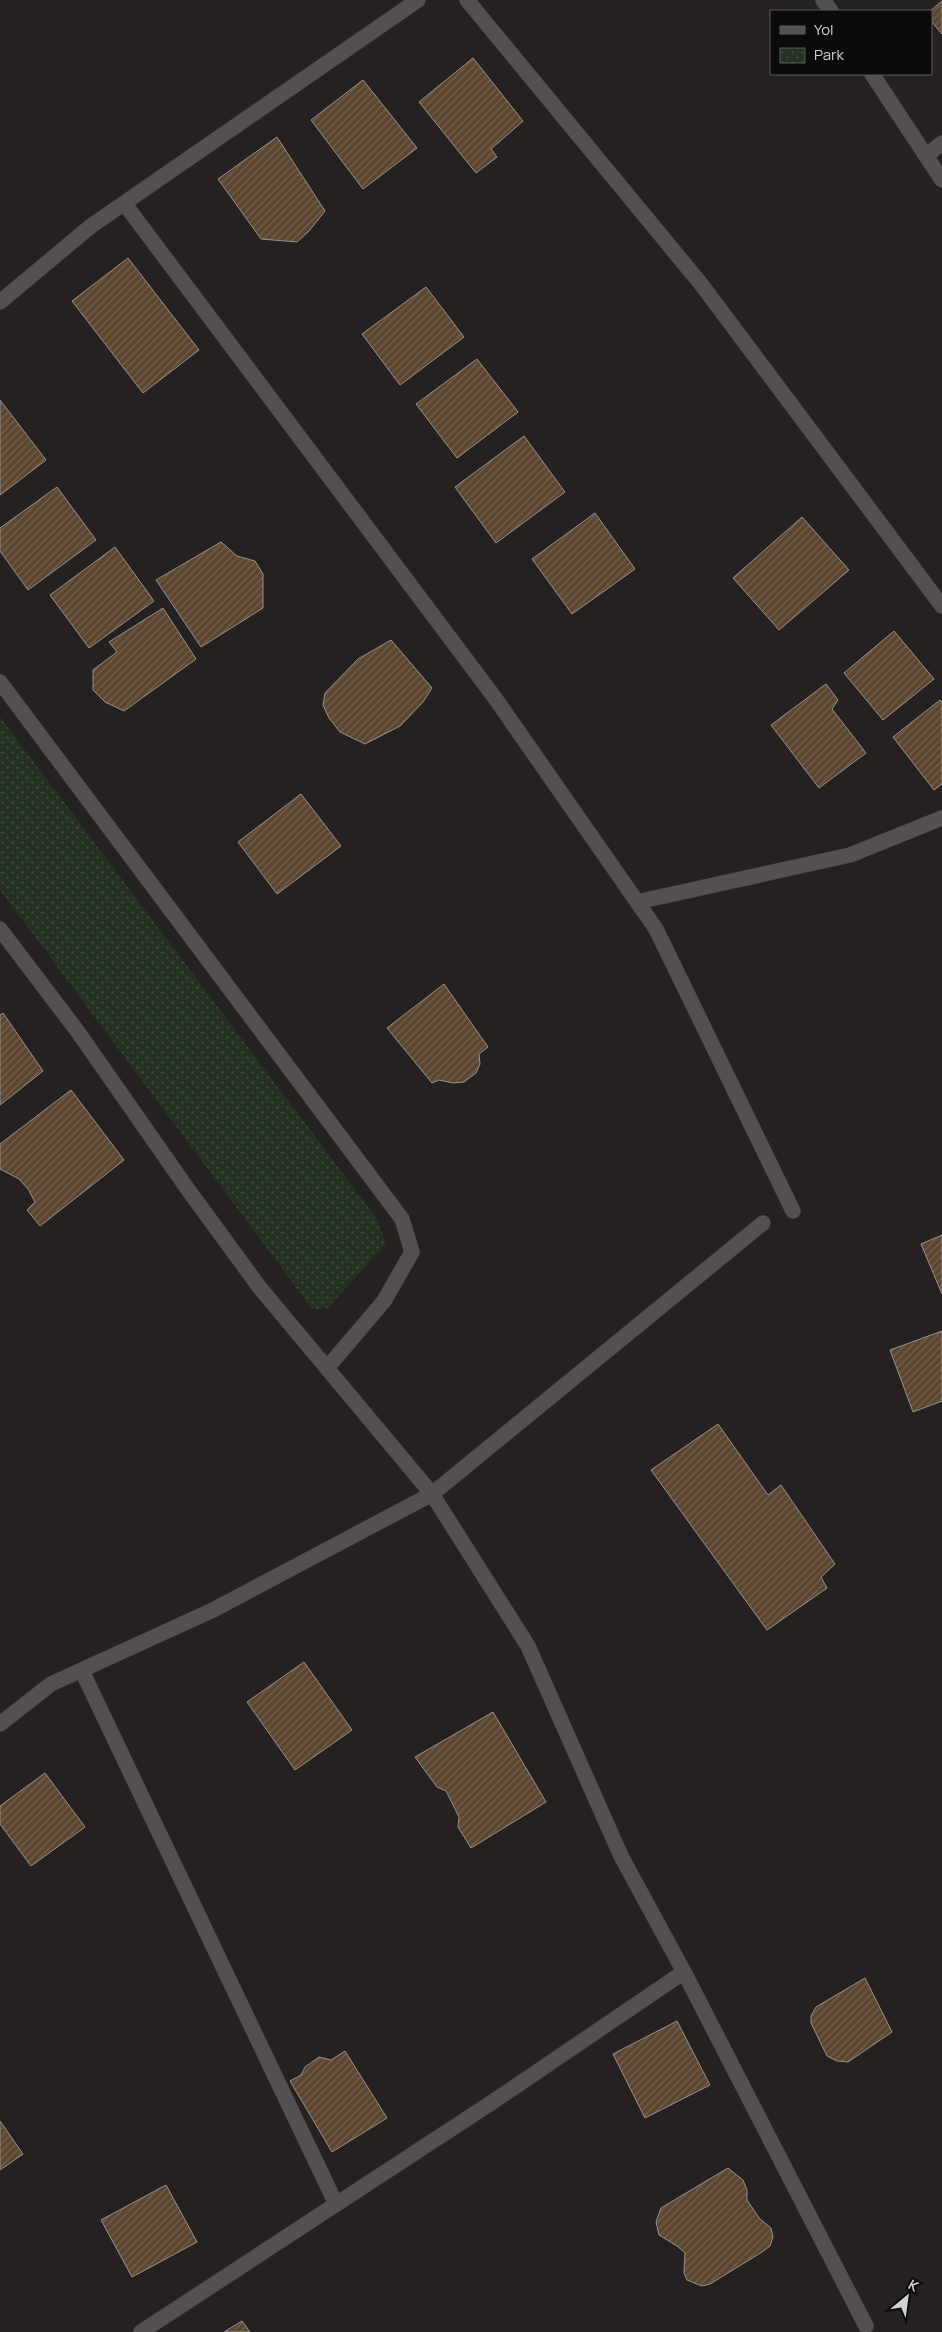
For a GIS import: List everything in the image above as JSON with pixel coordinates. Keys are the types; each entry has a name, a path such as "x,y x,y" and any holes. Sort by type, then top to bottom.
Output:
{"street":[{"path":"0,302 91,226 418,0"},
{"path":"467,0 701,284 942,606"},
{"path":"873,75 942,180"},
{"path":"926,156 942,143"},
{"path":"124,203 495,698 656,929 793,1211"},
{"path":"0,682 402,1219 412,1252 384,1301 327,1368"},
{"path":"637,902 850,855 942,818"},
{"path":"0,929 78,1032 189,1191 260,1288 432,1494 528,1646 621,1856 684,1972 866,2326"},
{"path":"0,1724 52,1684 213,1610 432,1494 763,1223"},
{"path":"82,1670 336,2204"},
{"path":"141,2332 494,2101 684,1972"}],"green space":[{"path":"0,717 377,1219 386,1244 328,1308 312,1309 0,890"}],"building":[{"path":"942,1 942,34 932,22 931,10"},
{"path":"473,58 523,121 491,149 497,157 476,173 419,102"},
{"path":"363,80 417,148 363,189 311,120"},
{"path":"277,137 325,211 309,231 297,242 261,239 218,179"},
{"path":"128,258 199,350 143,393 72,301"},
{"path":"426,287 464,337 400,385 362,334"},
{"path":"477,359 518,412 457,458 416,404"},
{"path":"0,400 46,460 0,495"},
{"path":"524,436 565,492 496,543 455,487"},
{"path":"57,487 96,540 28,590 0,551 0,528"},
{"path":"595,513 635,569 572,614 532,559"},
{"path":"802,517 849,570 779,630 733,578"},
{"path":"221,542 237,556 255,561 263,574 263,608 201,647 156,580"},
{"path":"115,547 154,601 89,648 50,595"},
{"path":"163,608 196,659 124,711 105,702 93,690 93,670 117,652 109,642"},
{"path":"894,631 934,679 883,720 844,673"},
{"path":"391,640 432,688 423,702 400,726 365,744 340,732 329,718 323,705 325,693 358,659"},
{"path":"826,684 838,700 832,709 866,753 819,788 771,725"},
{"path":"940,700 942,702 942,784 934,790 893,737"},
{"path":"301,794 341,846 277,894 238,842"},
{"path":"444,984 488,1047 479,1054 480,1064 476,1073 464,1082 453,1083 439,1080 432,1083 387,1028"},
{"path":"3,1013 43,1071 0,1105 0,1015"},
{"path":"71,1090 124,1160 40,1226 27,1210 35,1202 28,1189 19,1179 0,1169 0,1144"},
{"path":"942,1235 942,1294 921,1244"},
{"path":"942,1331 942,1401 913,1412 890,1350"},
{"path":"718,1424 768,1495 781,1485 835,1564 821,1577 827,1588 767,1630 651,1470"},
{"path":"304,1662 352,1730 295,1770 247,1702"},
{"path":"493,1712 546,1802 471,1848 458,1827 459,1817 446,1791 437,1787 415,1757"},
{"path":"45,1773 85,1827 31,1866 0,1824 0,1806"},
{"path":"865,1978 892,2032 848,2062 837,2061 827,2056 811,2023 811,2016 816,2007"},
{"path":"677,2021 710,2085 645,2118 613,2054"},
{"path":"345,2051 387,2118 332,2152 290,2081 301,2075 305,2067 319,2057 331,2060"},
{"path":"0,2121 23,2154 0,2170"},
{"path":"728,2168 743,2180 747,2190 747,2200 760,2219 771,2228 773,2237 770,2246 762,2252 710,2284 702,2286 687,2280 684,2273 685,2253 659,2235 656,2222 661,2208"},
{"path":"166,2185 197,2242 132,2277 101,2220"},
{"path":"242,2321 250,2332 224,2332"}]}
